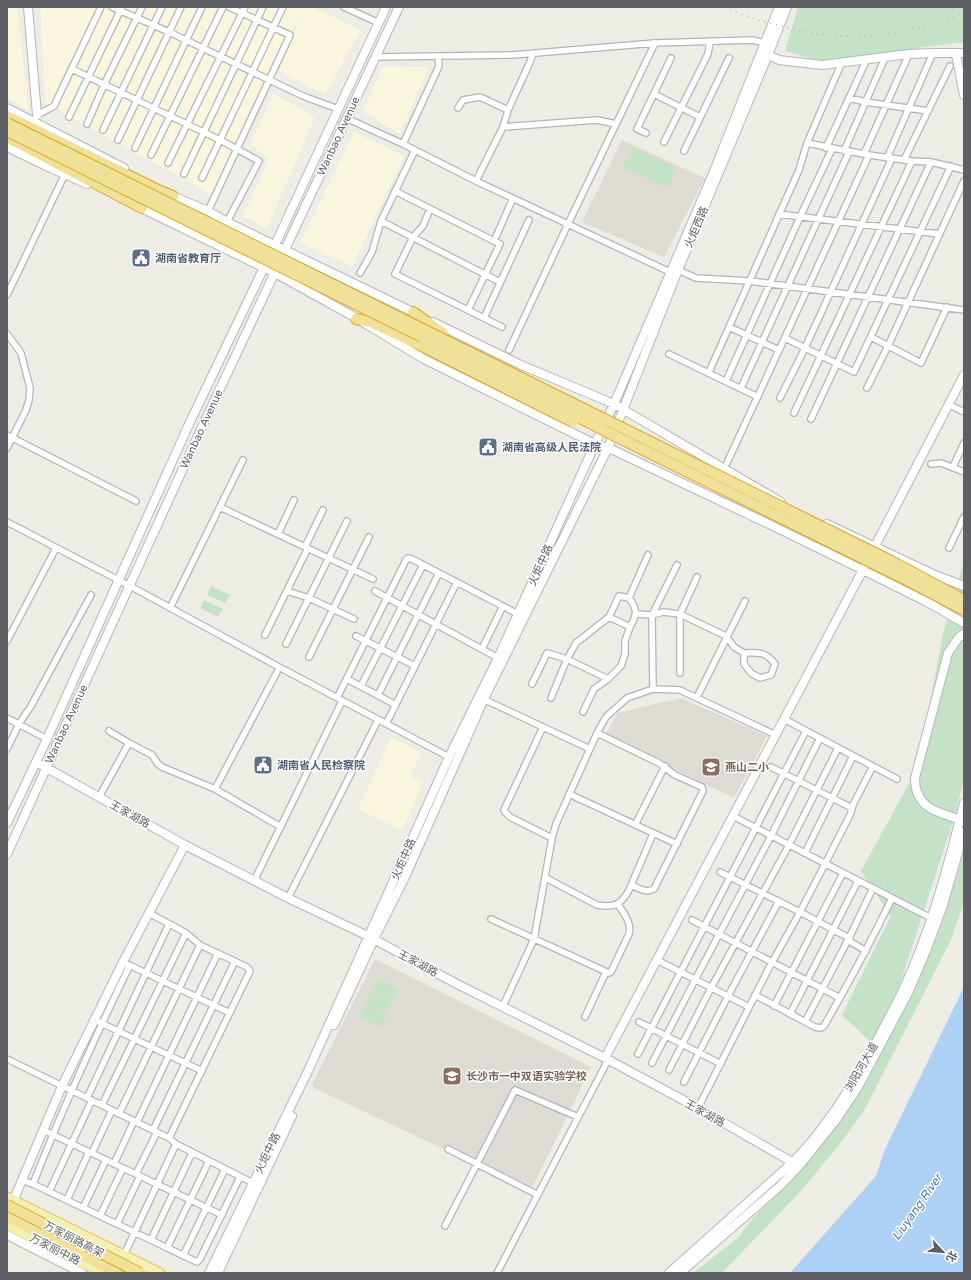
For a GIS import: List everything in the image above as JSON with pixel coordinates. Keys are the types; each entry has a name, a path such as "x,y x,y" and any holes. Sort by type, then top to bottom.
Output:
{"highway":[{"path":"7,116 173,196"},
{"path":"7,123 891,561 964,600"},
{"path":"7,131 424,338 615,436 911,582 964,610"},
{"path":"7,137 142,208"},
{"path":"413,312 443,333 592,408 616,425"},
{"path":"356,319 371,322 422,346 590,431 615,436"},
{"name":"万家丽路高架","path":"9,1201 140,1273"},
{"name":"万家丽路高架","path":"7,1216 117,1273"}],"main road":[{"path":"28,7 38,115"},
{"name":"Wanbao Avenue","path":"7,823 190,422 275,245 386,7"},
{"name":"Wanbao Avenue","path":"7,854 202,427 399,7"},
{"name":"火炬西路","path":"765,54 765,43 779,7"},
{"name":"火炬西路","path":"481,698 608,448 674,271 714,171 787,7"},
{"path":"765,54 779,60 822,65 909,54 960,54 964,95"},
{"path":"7,108 128,170 173,196 208,211 227,222 521,365 614,404 784,504 935,575 964,586"},
{"path":"7,147 142,208 264,268 424,359 595,444 608,448 773,526 929,603 964,623"},
{"name":"火炬西路","path":"595,444 674,271"},
{"path":"607,1059 657,960 964,375"},
{"name":"火炬中路","path":"209,1273 309,1069 371,938 449,757 481,698 595,444"},
{"path":"962,820 944,814 929,807 921,801 917,795 915,778 948,653 959,637 964,634"},
{"path":"218,1273 371,938 406,875 481,698"},
{"name":"王家湖路","path":"36,762 185,845 607,1059 698,1108 796,1164"},
{"name":"浏阳河大道","path":"680,1273 780,1186 805,1150 831,1117 853,1084 904,989 931,918 949,864 962,820 964,803"},
{"name":"浏阳河大道","path":"669,1273 796,1164 836,1120 858,1087 909,991 926,951 943,904 964,832"},
{"path":"7,1216 9,1201 22,1180 62,1086 98,1022 149,914 185,845"},
{"path":"9,1201 160,1273"},
{"name":"万家丽中路","path":"7,1225 102,1273"},
{"path":"7,1235 82,1273"}],"street":[{"path":"38,115 54,106 101,7"},
{"path":"112,7 121,9 137,18 303,96 338,109"},
{"path":"87,124 104,85 142,7"},
{"path":"103,130 162,7"},
{"path":"118,140 181,7"},
{"path":"135,148 202,7"},
{"path":"150,155 223,7"},
{"path":"208,211 290,35 229,7"},
{"path":"168,163 245,7"},
{"path":"184,174 263,7"},
{"path":"202,178 283,7"},
{"path":"344,7 379,23"},
{"path":"69,116 121,9"},
{"path":"375,57 512,55 655,43 710,41 752,40 765,43"},
{"path":"664,142 708,54 710,41"},
{"path":"509,350 655,43"},
{"path":"476,180 503,126 508,110 533,53"},
{"path":"780,398 831,292 889,158 908,108 933,53"},
{"path":"727,463 838,222 909,54"},
{"path":"403,144 439,66 438,56"},
{"path":"646,133 637,129 671,58"},
{"path":"684,151 728,58"},
{"path":"741,388 818,220 885,58"},
{"path":"726,381 800,217 849,98 867,59"},
{"path":"709,372 799,170 807,143 842,62"},
{"path":"904,160 950,66"},
{"path":"72,70 170,115 220,140 259,162 227,222"},
{"path":"654,94 700,117"},
{"path":"458,108 463,100 480,97 508,110"},
{"path":"849,98 928,111"},
{"path":"346,118 568,224 674,271 696,278 788,286 964,310"},
{"path":"503,126 597,120 616,124"},
{"path":"807,143 866,155 930,162 964,170"},
{"path":"360,273 372,252 381,221 415,150"},
{"path":"794,413 912,161"},
{"path":"811,419 930,162"},
{"path":"785,338 854,372 919,231 951,166"},
{"path":"7,295 65,174"},
{"path":"867,388 964,181"},
{"path":"395,191 500,244 468,310"},
{"path":"494,241 513,198"},
{"path":"430,209 423,226 413,237 395,274 502,327"},
{"path":"779,214 939,234"},
{"path":"484,318 529,220"},
{"path":"381,221 500,282"},
{"path":"871,337 921,363 947,307"},
{"path":"729,327 780,350"},
{"path":"7,334 21,353 30,388 26,410 10,436 7,448"},
{"path":"668,354 758,396"},
{"path":"948,404 964,412"},
{"path":"10,436 136,501"},
{"path":"953,467 964,443"},
{"path":"171,606 243,460"},
{"path":"930,464 941,463 964,472"},
{"path":"278,534 294,500"},
{"path":"220,507 372,579"},
{"path":"265,635 287,591 323,510"},
{"path":"949,548 964,517"},
{"path":"286,644 347,521"},
{"path":"7,522 130,586 340,700 449,757"},
{"path":"309,657 368,537"},
{"path":"7,641 56,548"},
{"path":"629,598 648,555"},
{"path":"256,876 281,827 340,700 347,679 408,558 518,614"},
{"path":"361,686 423,565"},
{"path":"653,689 652,615 677,565"},
{"path":"378,695 439,573"},
{"path":"680,673 680,614 697,577"},
{"path":"386,724 457,582"},
{"path":"287,591 309,598 354,619"},
{"path":"375,591 498,658"},
{"path":"7,749 91,595"},
{"path":"551,698 567,659 576,643 609,617 619,596 629,598 634,605 636,614 625,641 625,654 621,666 608,679 594,689 583,712"},
{"path":"697,697 726,636 745,601"},
{"path":"482,649 504,606"},
{"path":"636,614 652,615 664,612 680,614 726,636 734,647 744,653 757,652 770,657 775,664 771,675 760,678 751,673 744,664 744,653"},
{"path":"609,617 630,627"},
{"path":"356,636 415,666"},
{"path":"532,684 547,653 567,659 608,679"},
{"path":"215,789 277,672"},
{"path":"347,679 396,705"},
{"path":"503,1006 534,939 552,838 556,824 597,733 606,717 627,698 653,689 680,690 776,735"},
{"path":"481,698 590,749"},
{"path":"7,718 47,738"},
{"path":"784,719 897,779"},
{"path":"288,898 378,720"},
{"path":"543,727 504,810 510,817 552,838"},
{"path":"110,731 152,755 162,767 215,789 281,827"},
{"path":"638,1054 806,731"},
{"path":"597,733 665,766 675,774 702,787 703,791 654,888 649,891 641,890 631,884"},
{"path":"652,1063 772,836 820,738"},
{"path":"99,797 129,743"},
{"path":"669,1070 711,988 789,845 838,748"},
{"path":"805,853 854,756"},
{"path":"635,825 665,766"},
{"path":"698,1108 772,962 850,816 852,808 873,766"},
{"path":"771,768 799,780 852,808"},
{"path":"569,794 677,844"},
{"path":"733,816 931,918"},
{"path":"546,878 597,904 604,906 618,904 625,898 654,834"},
{"path":"720,872 849,938 851,942 866,951"},
{"path":"774,1006 843,873"},
{"path":"790,1014 858,881"},
{"path":"805,1022 849,938 873,888"},
{"path":"755,995 815,1027 821,1028 824,1026 866,951 892,898"},
{"path":"684,1082 779,901"},
{"path":"491,919 609,973 611,972 629,934 630,928 618,904"},
{"path":"149,914 186,933 200,944 250,970 169,1138"},
{"path":"692,920 840,998"},
{"path":"49,1192 72,1144 117,1031 169,924"},
{"path":"102,1105 186,933"},
{"path":"119,1114 200,944"},
{"path":"114,1164 218,953"},
{"path":"657,960 749,1007"},
{"path":"117,1224 155,1131 235,962"},
{"path":"126,964 230,1013"},
{"path":"584,1017 606,972"},
{"path":"33,1184 98,1022 202,1071"},
{"path":"639,1022 721,1064"},
{"path":"7,1059 169,1138 176,1144 192,1153 253,1183"},
{"path":"497,1273 607,1059"},
{"path":"445,1226 515,1090 578,1117"},
{"path":"67,1200 112,1110"},
{"path":"43,1130 222,1215"},
{"path":"124,1255 176,1144"},
{"path":"448,1149 538,1195"},
{"path":"151,1240 192,1153"},
{"path":"83,1208 106,1160"},
{"path":"167,1248 209,1161"},
{"path":"100,1216 123,1168"},
{"path":"183,1256 225,1169"},
{"path":"22,1180 151,1240 194,1262 198,1262 240,1177"}],"shaded area":[{"path":"7,7 17,7 29,111 7,98"},
{"path":"40,7 312,7 361,30 325,95 279,71 303,10 211,194 45,103"},
{"path":"383,66 429,67 400,134 363,112"},
{"path":"273,94 315,117 267,228 243,216 269,158 250,145"},
{"path":"354,132 404,156 352,267 300,243"},
{"path":"622,140 705,178 664,257 582,222"},
{"name":"燕山二小","path":"681,698 767,736 734,798 605,735 618,713"},
{"path":"391,737 421,752 411,776 423,783 402,830 358,809"},
{"name":"长沙市一中双语实验学校","path":"375,959 591,1067 531,1190 314,1088 312,1085"}],"green space":[{"path":"798,7 964,7 964,42 819,61 785,51"},
{"path":"633,147 677,168 668,188 623,167"},
{"path":"964,561 964,779 955,815 899,987 871,1042 842,1015 891,916 861,871 917,769 943,634"},
{"path":"211,586 230,595 225,603 207,595"},
{"path":"204,600 223,609 218,617 200,608"},
{"path":"964,853 964,902 950,942 865,1109 836,1149 798,1194 722,1273 693,1273 738,1238 753,1218 814,1156 847,1111 873,1068 912,994 941,925"},
{"path":"377,979 399,989 393,1001 372,991"},
{"path":"371,992 392,1002 387,1014 365,1004"},
{"path":"365,1005 386,1015 381,1027 359,1017"}],"water":[{"name":"Liuyang River","path":"964,987 964,1273 790,1273 876,1176 885,1149"}],"railway":[{"path":"725,7 768,23 796,30 839,36 871,36 887,34 934,24 964,13"}],"place":[{"name":"湖南省教育厅","path":"141,258"},
{"name":"湖南省高级人民法院","path":"488,447"},
{"name":"湖南省人民检察院","path":"263,765"},
{"name":"燕山二小","path":"711,767"},
{"name":"长沙市一中双语实验学校","path":"452,1076"}]}
